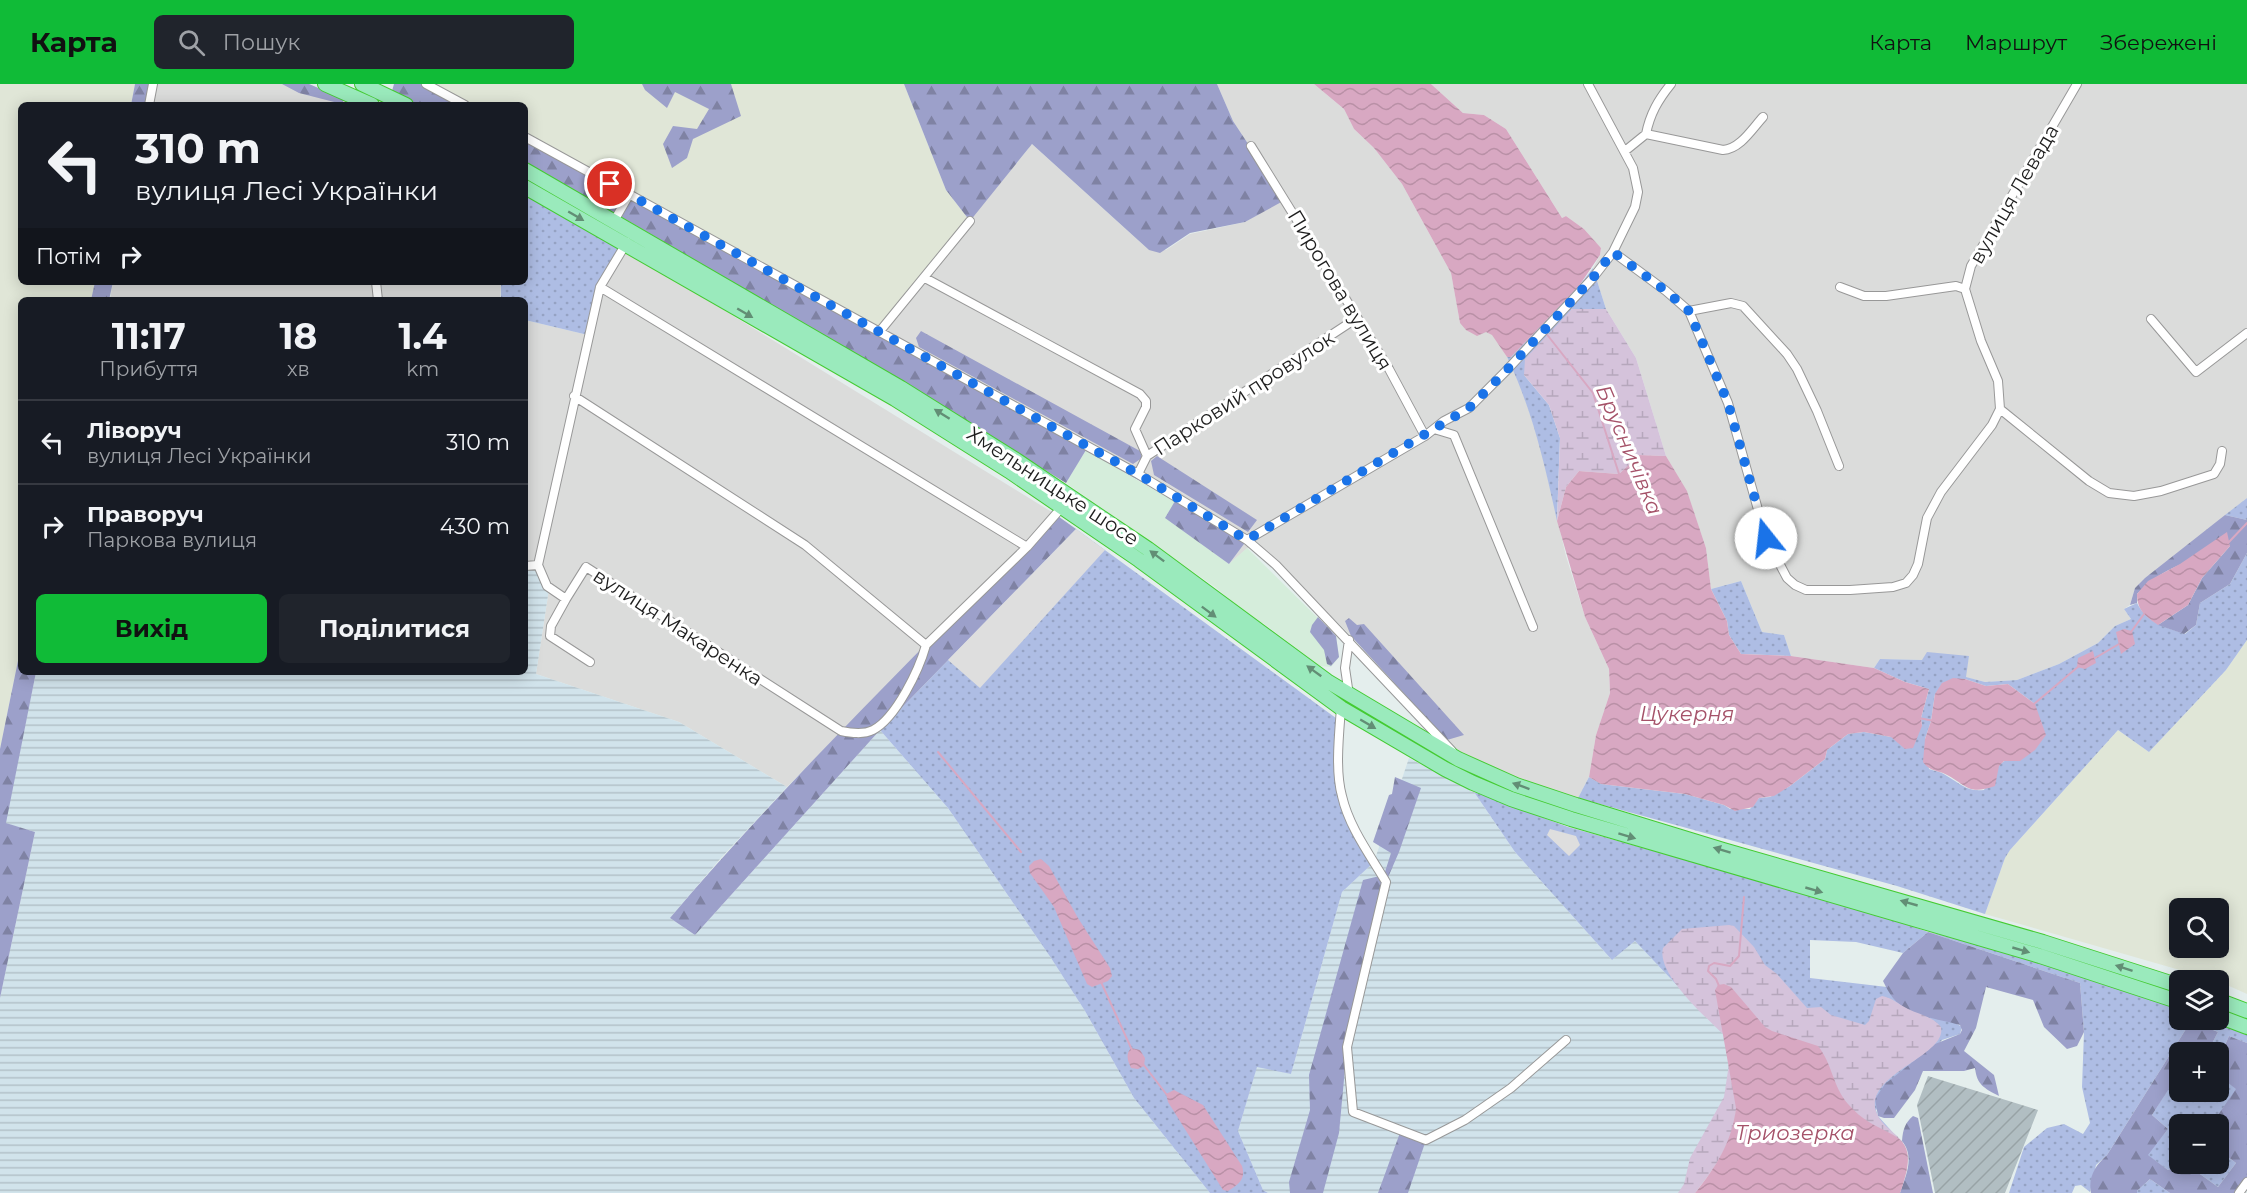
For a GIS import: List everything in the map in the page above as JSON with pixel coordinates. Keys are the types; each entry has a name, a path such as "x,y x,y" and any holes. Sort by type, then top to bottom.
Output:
{"highway":[{"path":"325,84 365,102"},
{"path":"362,84 390,101"},
{"name":"Хмельницьке шосе","path":"528,172 614,221 629,238 895,399 1062,507 1139,560 1341,708 1445,769 1511,799 1571,819 2040,956 2169,998"},
{"name":"Хмельницьке шосе","path":"528,188 629,238 901,388 1016,460 1148,549 1349,696 1458,759 1516,785 1576,805 2043,942 2169,982"},
{"path":"1341,708 1349,696"},
{"path":"2229,1004 2247,1011"},
{"path":"2229,1020 2247,1027"}],"street":[{"path":"150,102 153,84"},
{"path":"426,84 459,102"},
{"path":"1247,540 1469,408 1592,279 1613,252 1635,207 1638,192 1633,168 1588,84"},
{"path":"1625,151 1646,134 1657,101 1671,84"},
{"name":"вулиця Левада","path":"2000,409 1998,381 1981,341 1965,288 1971,266 2072,86"},
{"path":"1646,134 1730,150 1763,117"},
{"path":"528,139 1138,474 1247,540 1276,565 1349,640 1447,744 1458,759"},
{"name":"Пирогова вулиця","path":"1251,146 1389,369 1425,436"},
{"path":"614,221 629,195"},
{"path":"880,331 970,221"},
{"path":"528,566 538,565 600,287 629,238"},
{"path":"1613,252 1689,311 1728,403 1766,538 1787,578 1806,590 1861,590 1893,587 1905,583 1913,575 1918,564 1927,518 1941,492 1992,425 2000,409 2089,482 2109,493 2143,495 2214,474 2220,464 2222,451"},
{"path":"925,278 1140,394 1146,401 1146,407 1136,429 1147,456"},
{"path":"1840,287 1864,297 1956,286 1965,288"},
{"path":"600,287 1027,547"},
{"path":"1689,311 1731,303 1743,306 1787,354 1797,369 1839,466"},
{"name":"Парковий провулок","path":"1138,474 1147,456 1358,318"},
{"path":"2151,319 2196,372 2247,333"},
{"path":"574,396 806,545 926,645 1027,547 1062,507"},
{"path":"1434,429 1454,435 1533,627"},
{"name":"вулиця Макаренка","path":"538,565 547,586 566,599 586,567 841,731 855,733 874,729 901,701 922,661 926,645"},
{"path":"566,599 551,626 550,636 590,662"},
{"path":"1349,640 1345,668 1349,696"},
{"path":"1341,708 1339,781 1341,796 1352,825 1386,882 1347,1047 1353,1112 1426,1140 1465,1120 1511,1088 1566,1040"},
{"path":"2239,1193 2247,1182"}],"shaded area":[{"path":"0,84 135,84 132,102 18,102 18,285 94,285 92,297 18,297 18,661 0,749"},
{"path":"153,84 309,84 350,102 150,102"},
{"path":"426,84 904,84 946,190 970,221 880,331 528,139 528,102 459,102"},
{"path":"1217,84 1314,84 1344,109 1354,129 1374,148 1402,184 1451,273 1460,323 1492,334 1507,357 1519,381 1540,445 1566,556 1585,617 1609,669 1610,693 1596,735 1589,777 1578,798 1519,779 1457,751 1351,636 1256,541 1229,564 1247,540 880,331 1032,144 1149,250 1166,250 1190,234 1245,222 1284,199 1233,121"},
{"path":"1431,84 2247,84 2247,498 2135,588 2130,605 2124,609 2131,619 2115,626 2098,643 2059,664 2017,680 1985,682 1965,677 1969,656 1922,660 1880,659 1874,668 1791,656 1784,635 1762,632 1741,581 1711,589 1706,548 1687,492 1666,456 1636,358 1606,309 1593,268 1601,248 1584,229 1566,216 1562,218 1506,129 1484,115 1463,113"},
{"path":"528,194 623,248 600,287 588,335 528,321 528,297 501,297 501,285 528,285"},
{"path":"623,248 1055,514 787,787 679,722 536,674 549,589 528,569 528,321 588,335 600,287"},
{"path":"1593,268 1606,309 1572,309 1524,375 1549,405 1560,438 1557,521 1531,417 1507,357 1511,357 1579,286"},
{"path":"112,285 501,285 500,297 110,297"},
{"path":"1086,450 1175,502 1166,518 1229,564 1247,548 1336,636 1339,657 1331,667 1320,666 1263,623 1259,624 1215,587 1066,483"},
{"path":"2247,498 2247,520 2225,515"},
{"path":"1076,529 1340,721 1341,796 1374,862 1342,892 1291,1074 1257,1067 1238,1131 1263,1190 1268,1193 1210,1193 1134,1098 1085,1011 948,808 880,730"},
{"path":"1076,529 1105,550 980,688 948,660"},
{"path":"2247,553 2247,640 2226,670 2149,752 2118,730 2010,850 1985,914 1897,886 1578,798 1589,777 1601,784 1685,794 1724,805 1730,809 1750,809 1759,798 1770,797 1790,786 1825,759 1827,750 1848,734 1864,732 1891,737 1922,726 1921,718 1929,689 1905,682 1874,668 1880,659 1922,660 1927,652 1969,656 1966,677 1985,682 2017,680 2059,664 2098,643 2115,626 2131,619 2124,609 2137,603 2151,620 2185,634 2196,625 2200,603 2230,584","holes":["1965,679 1986,686 2008,684 2035,704 2010,759 2001,763 1984,790 1969,789 1929,769 1925,739 1931,721 1935,694"]},
{"path":"538,565 549,589 536,674 679,722 787,787 720,859 670,918 695,935 880,730 948,808 1085,1011 1134,1098 1210,1193 0,1193 0,998 35,832 5,823 35,675 528,675 528,566"},
{"path":"1741,581 1762,632 1784,635 1791,656 1741,654 1729,635 1727,621 1711,589"},
{"path":"2247,640 2247,994 2229,986 2229,970 2180,970 1985,914 2010,850 2118,730 2149,752 2226,670"},
{"path":"1409,758 1474,792 1515,852 1612,960 1635,941 1724,1035 1736,1108 1695,1193 1268,1193 1263,1190 1238,1131 1257,1066 1291,1074 1342,892 1374,862"},
{"path":"1474,792 1568,827 1865,910 1928,932 1903,953 1856,942 1810,940 1810,978 1887,987 1895,998 1912,1010 1942,1018 1962,1027 1960,1034 1942,1040 1876,1110 1878,1116 1896,1136 1718,998 1724,1035 1635,941 1612,960 1515,852"},
{"path":"1550,829 1576,836 1580,845 1569,856 1547,835"},
{"path":"1928,932 1975,942 2169,1003 2169,1030 2185,1030 2178,1042 2169,1042 2169,1056 2107,1155 2096,1165 2090,1192 2081,1185 2075,1186 2072,1193 2009,1193 2024,1147 2047,1128 2064,1124 2083,1134 2090,1123 2082,1087 2084,1032 2080,983"},
{"path":"2229,1024 2247,1031 2247,1043 2229,1036 2226,1042 2213,1042 2218,1032 2213,1030 2229,1030"},
{"path":"1928,1076 2038,1110 2005,1193 1935,1193 1917,1105"},
{"path":"2229,1083 2237,1089 2229,1100"},
{"path":"2169,1088 2169,1102 2228,1102 2219,1114 2169,1114 2168,1170 2147,1155 2168,1129 2152,1115"},
{"path":"2229,1158 2236,1163 2229,1172"},
{"path":"2200,1174 2228,1174 2218,1187"},
{"path":"2150,1179 2170,1193 2137,1193"}],"green space":[{"path":"135,84 153,84 150,102 132,102"},
{"path":"282,84 309,84 344,99 343,102 334,102 299,93"},
{"path":"394,84 426,84 459,102 412,102 392,91"},
{"path":"642,84 731,84 741,116 693,139 687,158 672,168 663,144 673,126 697,129 709,109 675,92 667,108 645,90"},
{"path":"904,84 1217,84 1233,121 1285,200 1245,222 1190,233 1160,253 1149,250 1032,144 970,221 946,190"},
{"path":"528,139 880,331 1247,540 1229,564 1165,518 1175,501 1086,450 1066,483 867,361 618,215 528,166"},
{"path":"94,285 112,285 110,297 92,297"},
{"path":"1572,309 1606,309 1636,358 1666,456 1639,455 1619,474 1579,471 1566,487 1557,521 1560,438 1549,405 1524,375 1525,359"},
{"path":"921,331 1140,451 1142,458 1133,464 919,347 916,338"},
{"path":"1157,456 1257,520 1248,532 1154,475 1151,461"},
{"path":"1055,514 1076,529 880,730 695,935 670,918 810,763"},
{"path":"2225,515 2247,520 2247,553 2230,584 2200,603 2196,625 2184,634 2158,625 2188,605 2202,578 2230,546 2193,559 2157,577 2137,594 2137,603 2130,605 2135,588 2145,578"},
{"path":"1318,617 1336,636 1339,657 1331,666 1327,664 1324,650 1310,632"},
{"path":"1349,618 1357,625 1364,624 1464,735 1447,740 1351,636 1345,621"},
{"path":"18,661 18,675 35,675 6,823 35,832 0,998 0,749"},
{"path":"1395,777 1421,788 1386,882 1347,1047 1339,1133 1323,1193 1290,1193 1289,1182 1310,1110 1309,1075 1363,880 1384,875 1391,853 1373,842 1389,795 1392,794"},
{"path":"1734,926 1754,947 1765,965 1777,974 1807,1008 1821,1007 1831,1015 1865,1025 1869,1021 1876,999 1882,996 1930,1018 1941,1027 1940,1037 1933,1046 1884,1084 1877,1095 1876,1112 1885,1125 1902,1141 1907,1153 1724,1019 1724,1035 1684,995 1667,970 1663,959 1663,948 1682,929"},
{"path":"1928,932 2080,983 2084,1032 2077,1046 2067,1049 2044,1027 2033,1000 1986,987 1976,1028 1964,1051 1994,1075 1999,1096 1982,1085 1977,1078 1975,1068 1964,1071 1923,1071 1915,1090 1894,1118 1884,1118 1878,1116 1875,1099 1885,1084 1935,1044 1960,1034 1962,1030 1960,1025 1906,1009 1893,998 1883,981 1903,953"},
{"path":"2185,1030 2218,1032 2213,1042 2178,1042"},
{"path":"2229,1036 2247,1043 2247,1182 2239,1193 2170,1193 2150,1179 2137,1193 2091,1193 2092,1177 2099,1163 2107,1155 2169,1056 2169,1089 2152,1115 2168,1129 2148,1155 2169,1170 2169,1174 2200,1174 2218,1187 2236,1163 2229,1158 2229,1114 2219,1114 2236,1089 2229,1084 2229,1042 2226,1042"},
{"path":"1729,1064 1736,1110 1727,1144 1716,1165 1695,1193 1678,1193 1684,1184 1690,1158 1724,1097"},
{"path":"1913,1116 1918,1118 1933,1193 1900,1193 1909,1160 1902,1141 1903,1133 1906,1124"},
{"path":"1401,1130 1426,1140 1408,1193 1378,1193"}],"water":[{"path":"1314,84 1431,84 1463,113 1484,115 1506,129 1562,218 1566,216 1584,229 1601,248 1600,255 1579,286 1511,357 1507,357 1492,335 1486,332 1477,336 1466,330 1460,323 1451,273 1402,184 1374,148 1354,129 1344,109"},
{"name":"Цукерня","path":"1639,455 1666,456 1687,491 1706,548 1711,589 1727,621 1729,635 1741,654 1791,656 1874,668 1905,682 1929,689 1921,718 1922,726 1913,748 1905,749 1891,737 1864,732 1848,734 1827,750 1825,759 1790,786 1774,796 1759,798 1753,807 1735,811 1724,805 1685,794 1601,784 1589,777 1596,735 1610,693 1609,669 1585,617 1557,521 1566,487 1579,471 1619,474"},
{"path":"2227,532 2230,546 2202,578 2188,605 2158,625 2146,615 2138,604 2137,594 2148,581 2180,564"},
{"path":"2124,629 2132,631 2135,644 2121,654 2116,632"},
{"path":"2093,651 2096,663 2085,669 2077,667 2078,658"},
{"path":"1953,678 1965,679 1986,686 2008,684 2035,704 2046,735 2035,750 2020,761 2004,761 1999,766 1995,786 1972,789 1930,768 1923,762 1925,739 1931,721 1935,694 1942,683"},
{"path":"1041,859 1049,866 1078,918 1110,968 1112,976 1108,981 1092,987 1087,984 1054,907 1030,873 1029,866"},
{"name":"Триозерка","path":"1724,984 1731,987 1765,1027 1818,1046 1848,1104 1861,1117 1897,1137 1904,1144 1908,1155 1907,1170 1900,1193 1695,1193 1722,1154 1731,1132 1736,1108 1715,990 1718,985"},
{"path":"1131,1048 1140,1050 1145,1058 1144,1066 1138,1069 1131,1068 1128,1056"},
{"path":"1174,1090 1203,1105 1242,1166 1241,1181 1228,1191 1223,1190 1168,1102 1166,1094"}],"waterway":[{"name":"Брусничівка","path":"1545,332 1593,393 1620,477"},
{"path":"2228,543 2247,523"},
{"path":"2131,632 2144,614"},
{"path":"2095,658 2119,644"},
{"path":"2034,704 2079,666"},
{"path":"1919,718 1934,721"},
{"path":"938,752 1021,852"},
{"name":"Брусничівка","path":"1719,986 1708,971 1709,966 1714,963 1730,966 1739,956 1744,897"},
{"path":"1101,982 1132,1050"},
{"path":"1143,1064 1167,1095"}],"route":[{"path":"610,184 1138,474 1247,540 1469,408 1592,279 1613,252 1687,307 1728,403 1766,538"}]}
